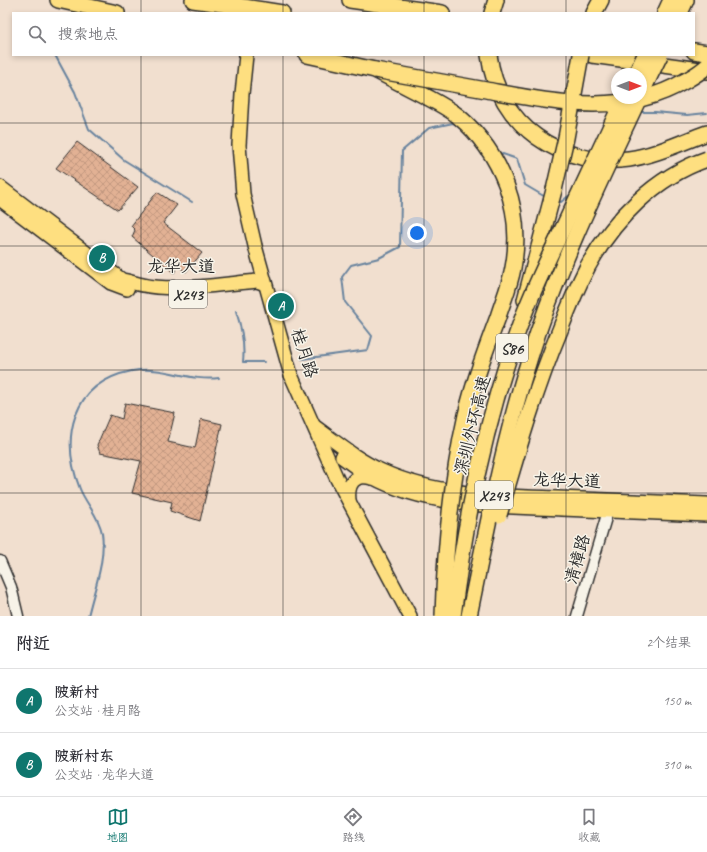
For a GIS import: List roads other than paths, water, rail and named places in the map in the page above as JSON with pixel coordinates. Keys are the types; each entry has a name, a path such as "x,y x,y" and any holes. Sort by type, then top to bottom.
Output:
{"highway":[{"path":"58,0 112,12"},
{"path":"193,0 277,12"},
{"path":"350,0 435,12"},
{"path":"492,12 496,0"},
{"path":"595,12 601,0"},
{"path":"665,12 671,0"},
{"path":"680,12 686,0"},
{"path":"695,51 707,53"},
{"path":"312,56 375,70 534,99 596,105 648,98 664,92 692,77 707,66"},
{"path":"489,56 494,79 499,92 522,124 534,136 552,147 575,156 609,160 630,158 655,152 707,133"},
{"path":"505,371 557,177 566,138 581,56"},
{"path":"599,56 707,71"},
{"path":"639,68 645,56"},
{"path":"647,82 660,56"},
{"path":"375,70 441,104 457,115 471,128 484,142 503,175 510,193 514,211 516,250 513,268 508,287 474,383 454,476 446,539 443,616"},
{"name":"深圳外环高速","path":"453,616 460,566 476,486 505,371 534,289 621,104"},
{"name":"S86","path":"470,616 504,450 530,357 547,308 579,228 636,104"},
{"path":"470,616 522,436 549,356 576,290 600,245 628,211 656,186 707,156"},
{"path":"692,165 707,159"}],"main road":[{"path":"243,12 245,0"},
{"name":"桂月路","path":"238,56 232,111 232,136 234,180 241,222 291,375 330,484 402,616"},
{"name":"桂月路","path":"246,56 240,122 240,169 261,284 285,376 302,416"},
{"name":"龙华大道","path":"0,187 122,280 143,285 163,287 261,284"},
{"name":"龙华大道","path":"0,199 111,282 125,289 141,293 161,295 182,294 261,284"},
{"name":"龙华大道","path":"302,416 311,429 369,465 398,477 438,488 509,496 707,504"},
{"name":"桂月路","path":"311,429 320,441 337,479 410,616"},
{"name":"龙华大道","path":"320,441 373,478 408,492 445,501 507,507 707,515"},
{"path":"349,501 349,488 352,482 362,476 373,478"}],"street":[{"name":"清樟路","path":"577,616 608,511"},
{"path":"0,561 11,587 18,616"}],"waterway":[{"path":"56,56 75,92 89,129 124,160 192,202"},
{"path":"638,112 687,115 707,113"},
{"path":"302,359 368,350 372,336 345,302 342,277 351,265 379,258 400,247 402,151 429,128 453,123 458,126"},
{"path":"497,152 517,159 525,185 547,198"},
{"path":"557,201 561,202 571,194"},
{"path":"236,311 240,324 244,349 243,362 264,362"},
{"path":"88,616 101,564 103,543 102,533 98,521 80,489 74,470 71,451 72,432 76,415 83,400 95,387 111,377 132,371 154,370 197,378 219,378"}],"place":[{"name":"陂新村东","path":"102,258"},
{"name":"陂新村","path":"281,306"}]}
